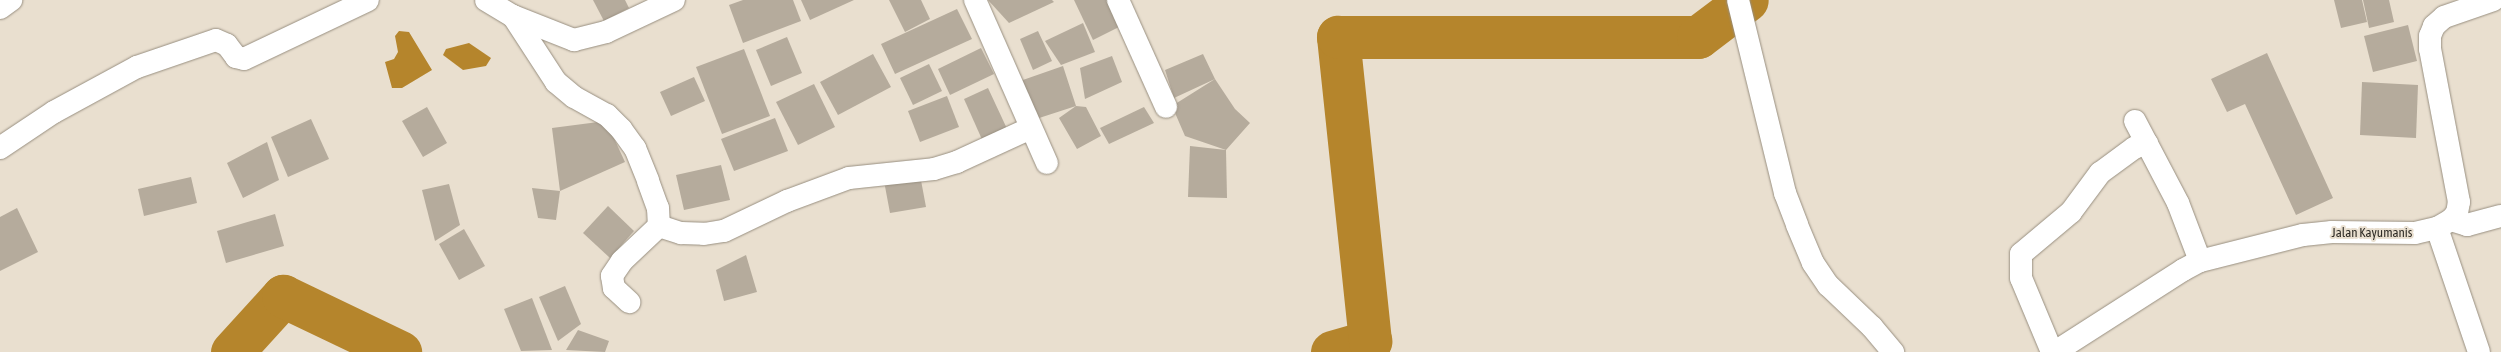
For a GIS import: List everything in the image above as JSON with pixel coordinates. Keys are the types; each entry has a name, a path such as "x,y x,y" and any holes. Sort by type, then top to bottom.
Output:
{"street":[{"path":"0,8 11,0"},
{"path":"0,148 54,112 137,68 216,40 227,45 236,57 244,59 368,0"},
{"path":"486,0 513,16 574,40 606,32 674,0"},
{"path":"975,0 1047,164"},
{"path":"1118,0 1166,107"},
{"path":"1738,0 1785,193 1813,262 1828,286 1872,327 1892,352"},
{"path":"2444,224 2457,213 2459,202 2430,49 2430,36 2434,26 2444,18 2493,0"},
{"path":"513,16 556,82 574,97 607,115 635,148 658,208 659,226 622,261 612,276 614,288 629,302"},
{"path":"2135,121 2178,203 2200,261"},
{"path":"659,226 682,232 704,234 724,231 787,202 849,178 934,169 957,162 1031,128"},
{"path":"2053,352 2021,278 2021,254 2071,212 2100,172 2134,148 2147,143"},
{"path":"2444,224 2467,225 2501,216"},
{"path":"2444,224 2478,352"},
{"name":"Jalan Kayumanis","path":"2053,352 2183,270 2200,261 2318,233 2415,233 2444,224"}],"shaded area":[{"path":"399,31 409,32 432,70 402,88 392,88 385,62 394,59 398,52 395,36"},
{"path":"469,43 491,58 486,66 463,70 443,55 446,49"}],"building":[{"path":"593,0 625,0 629,8 604,21"},
{"path":"743,0 793,0 801,21 743,43 729,5"},
{"path":"801,0 854,0 810,20"},
{"path":"889,0 921,0 930,19 905,32"},
{"path":"988,0 1052,0 1054,2 1009,23"},
{"path":"1074,0 1108,0 1121,26 1093,40"},
{"path":"2334,0 2362,0 2367,22 2341,28"},
{"path":"2363,0 2389,0 2394,22 2369,28"},
{"path":"957,9 972,39 895,74 881,44"},
{"path":"1083,23 1095,52 1061,65 1045,41"},
{"path":"2408,25 2417,61 2373,72 2364,36"},
{"path":"1038,31 1052,61 1033,70 1020,39"},
{"path":"787,37 802,73 771,86 756,50"},
{"path":"981,48 994,74 950,95 938,69"},
{"path":"744,49 770,116 722,134 696,67"},
{"path":"2267,53 2333,198 2296,215 2245,104 2227,112 2211,79"},
{"path":"873,54 891,87 838,115 820,82"},
{"path":"1203,54 1215,79 1174,98 1165,70"},
{"path":"1112,56 1122,82 1085,99 1080,68"},
{"path":"929,64 942,91 913,105 900,78"},
{"path":"1063,66 1076,106 1033,120 1020,81"},
{"path":"694,77 705,101 671,116 660,92"},
{"path":"1215,79 1235,109 1250,123 1226,150 1185,136 1172,106"},
{"path":"2362,82 2418,85 2416,138 2360,135"},
{"path":"814,84 835,127 798,145 776,102"},
{"path":"988,88 1009,133 984,144 964,99"},
{"path":"947,96 959,127 920,142 908,111"},
{"path":"1076,106 1086,107 1101,136 1077,149 1059,118"},
{"path":"427,107 447,143 423,157 402,121"},
{"path":"1144,107 1154,123 1109,144 1100,128"},
{"path":"775,118 788,151 734,171 721,139"},
{"path":"311,119 329,159 288,177 271,137"},
{"path":"606,121 625,162 560,191 552,128"},
{"path":"267,142 279,180 243,198 227,163"},
{"path":"1190,146 1226,150 1227,198 1188,197"},
{"path":"721,165 730,200 684,210 676,175"},
{"path":"920,175 926,207 890,213 884,181"},
{"path":"191,177 197,203 144,216 138,189"},
{"path":"449,184 460,225 435,241 422,190"},
{"path":"532,188 560,191 556,220 538,218"},
{"path":"608,206 634,231 610,258 583,233"},
{"path":"17,208 38,252 0,271 0,217"},
{"path":"275,214 284,246 226,263 217,231"},
{"path":"464,229 485,266 459,280 439,244"},
{"path":"746,255 757,292 724,301 716,270"},
{"path":"565,286 581,324 558,341 539,297"},
{"path":"532,298 552,350 521,351 504,309"},
{"path":"578,330 609,341 605,352 566,350"}],"waterway":[{"path":"1332,352 1370,341 1338,37 1698,37 1747,0"},
{"path":"232,352 283,296 400,352"}]}
